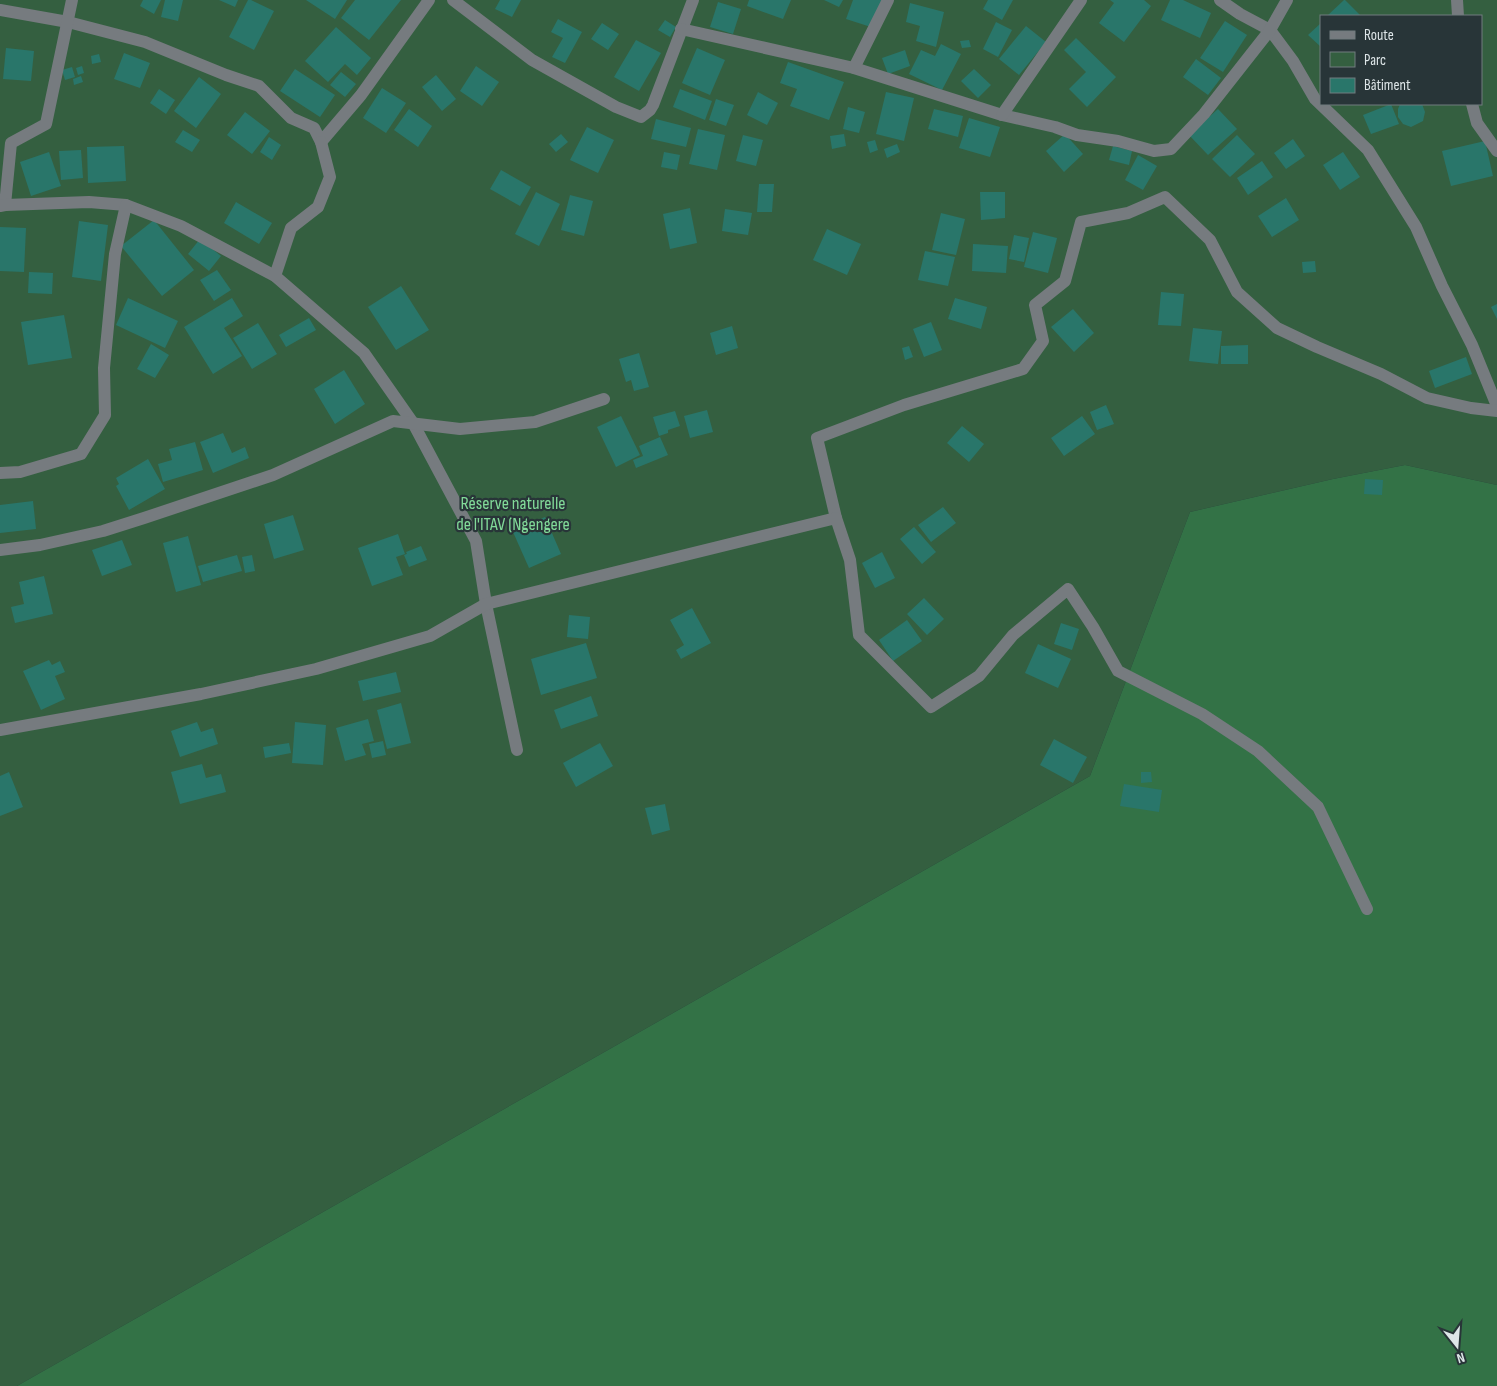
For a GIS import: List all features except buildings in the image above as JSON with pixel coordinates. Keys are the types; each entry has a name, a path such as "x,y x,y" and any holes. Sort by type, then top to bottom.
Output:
{"street":[{"path":"72,0 46,124 11,143 2,205 89,202 126,205 181,226 275,276 364,353 413,424 476,541 486,604 516,750"},
{"path":"321,142 361,95 429,0"},
{"path":"453,0 532,60 616,107 641,117 653,105 693,0"},
{"path":"854,68 888,0"},
{"path":"1002,115 1081,0"},
{"path":"1220,0 1240,14 1270,30 1293,61 1315,99 1320,104"},
{"path":"681,29 854,68 1002,115 1077,135 1118,141 1154,151 1172,149 1204,114 1270,30 1287,0"},
{"path":"1457,0 1458,15"},
{"path":"0,10 68,22 145,42 226,75 259,86 291,118 314,128 321,142 330,177 318,207 291,228 275,276"},
{"path":"1321,105 1368,150 1416,227 1442,286 1472,345 1497,406"},
{"path":"1472,105 1477,123 1497,151"},
{"path":"1366,909 1318,807 1258,751 1202,714 1118,672 1093,627 1068,589 1014,635 979,676 931,707 859,636 850,560 836,518 816,438 904,405 1023,369 1043,341 1035,305 1065,281 1081,222 1128,214 1165,197 1210,240 1237,292 1277,328 1382,374 1427,398 1471,408 1497,411"},
{"path":"0,473 20,472 81,454 105,415 104,368 115,254 126,205"},
{"path":"0,550 40,545 112,528 273,475 393,421 460,429 535,422 604,399"},
{"path":"0,730 316,670 430,636 486,604 836,518"}],"green space":[{"name":"Réserve naturelle de l'ITAV (Ngengere","path":"0,0 1497,0 1497,485 1405,465 1333,479 1190,512 1090,776 17,1386 0,1386"},
{"path":"1405,465 1497,485 1497,1386 17,1386 1090,776 1190,512 1333,479"}]}
